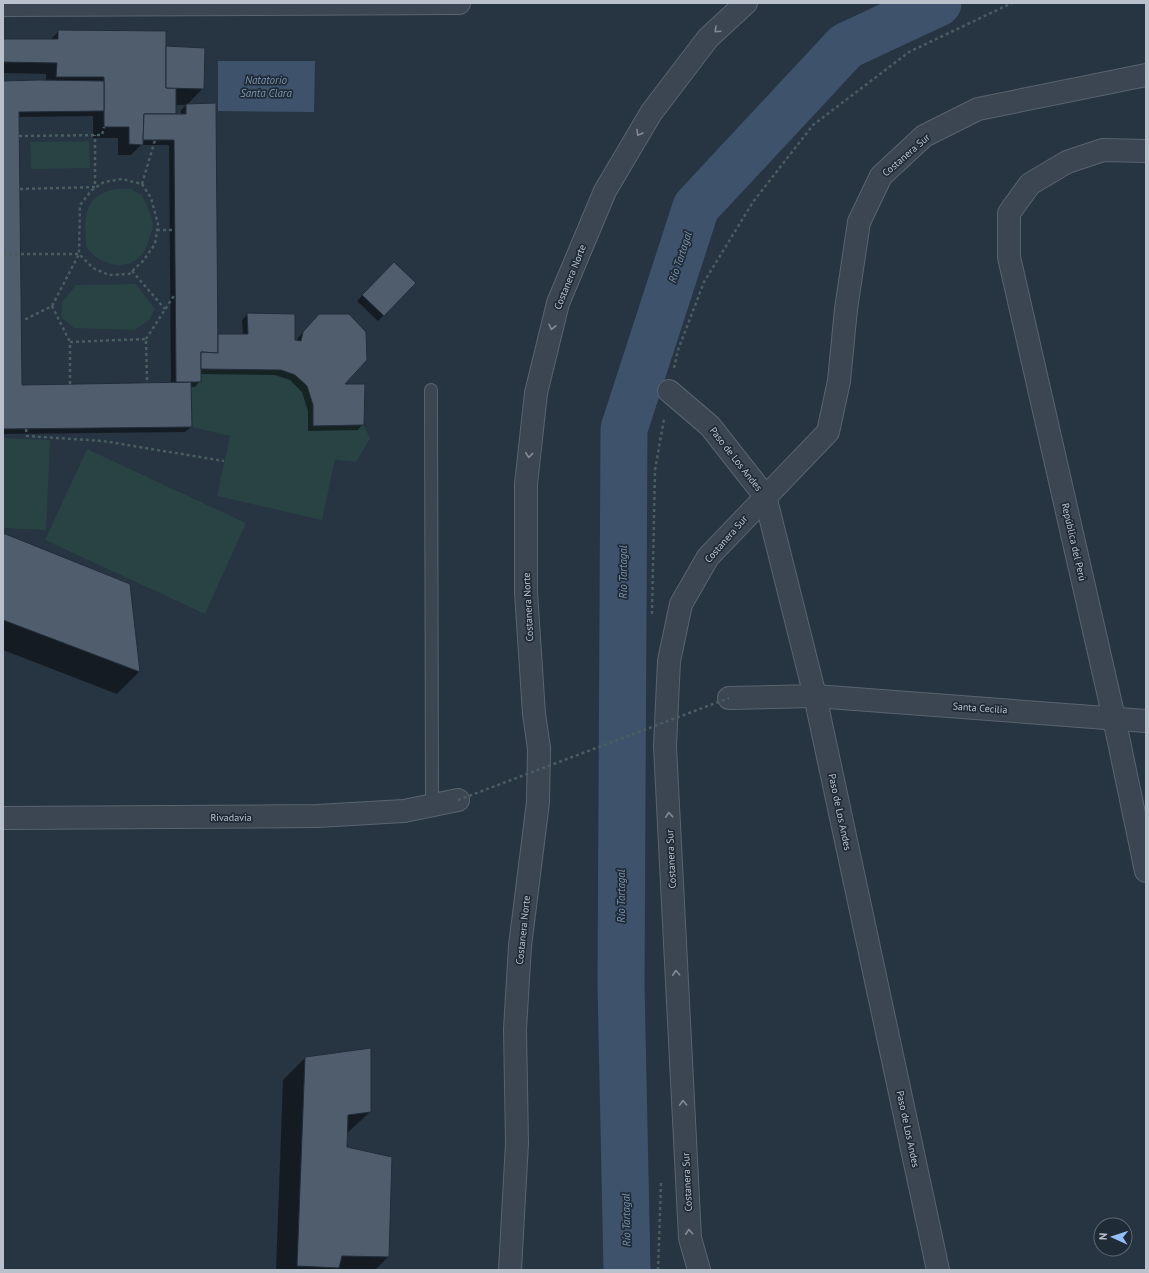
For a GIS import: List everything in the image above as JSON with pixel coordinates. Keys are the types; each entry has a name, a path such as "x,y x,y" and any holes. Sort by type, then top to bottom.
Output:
{"street":[{"path":"3,5 459,3"},
{"name":"Costanera Norte","path":"510,1270 517,1143 515,1029 520,946 538,802 539,748 534,714 526,592 526,484 536,394 558,303 605,191 652,113 708,38 746,3"},
{"name":"Costanera Sur","path":"699,1270 690,1238 665,746 669,661 681,604 708,557 828,432 839,382 846,310 859,222 880,176 924,136 978,110 1146,75"},
{"name":"República del Perú","path":"1146,151 1103,150 1068,162 1030,184 1009,213 1009,257 1114,718 1146,871"},
{"name":"Paso de Los Andes","path":"669,391 710,426 765,496 815,696 938,1270"},
{"name":"Santa Cecilia","path":"729,698 815,696 1146,721"},
{"name":"Rivadavia","path":"3,818 317,816 404,811 458,800"}],"lane":[{"path":"431,390 432,805"}],"path":[{"path":"19,136 102,136 104,127"},
{"path":"95,135 96,187"},
{"path":"142,184 154,140"},
{"path":"3,254 79,254 92,268 109,274 129,274 143,261 155,244 158,224 151,198 142,184 122,179 104,182 96,187 80,205 79,254 52,306 24,320"},
{"path":"20,189 96,187"},
{"path":"157,230 175,230"},
{"path":"132,271 165,309"},
{"path":"147,382 146,339 175,294"},
{"path":"52,306 70,342 70,384"},
{"path":"70,342 146,339"},
{"path":"26,429 27,436 103,441 224,461"},
{"path":"458,800 729,698"}],"green space":[{"path":"89,141 90,168 31,169 30,142"},
{"path":"116,189 131,189 142,195 153,224 146,248 140,257 123,265 103,261 86,247 86,217 91,202 105,192"},
{"path":"136,284 155,309 149,320 135,330 74,328 61,317 62,302 76,285"},
{"path":"258,368 287,372 299,378 309,390 313,405 313,426 364,425 370,439 356,462 335,460 322,520 217,496 230,436 192,427 191,382 201,369"},
{"path":"3,438 50,440 46,530 3,528"},
{"path":"87,449 246,523 205,614 45,540"}],"water":[{"name":"Natatorio Santa Clara","path":"218,61 315,61 314,112 218,111"}],"building":[{"path":"58,30 166,31 166,88 176,88 176,114 144,114 143,145 129,144 129,127 104,127 104,77 56,77 57,63 3,62 3,39 58,39"},
{"path":"166,46 205,48 204,89 166,88"},
{"path":"3,81 104,81 104,111 19,112 22,385 191,382 192,427 3,429"},
{"path":"216,103 218,353 201,352 201,382 176,382 174,140 143,140 144,114 186,114 186,104"},
{"path":"394,262 416,283 384,316 362,295"},
{"path":"247,313 295,314 295,340 301,341 303,332 319,314 349,314 366,332 367,360 345,384 365,384 364,425 313,426 313,405 307,386 295,375 281,370 201,369 201,352 218,353 218,334 248,334"},
{"path":"3,533 130,584 140,672 3,620"},
{"path":"371,1048 371,1112 348,1115 347,1147 392,1157 389,1257 342,1256 339,1268 297,1266 305,1057"}],"waterway":[{"name":"Río Tartagal","path":"627,1270 621,984 624,429 696,207 846,46 938,3"}]}
